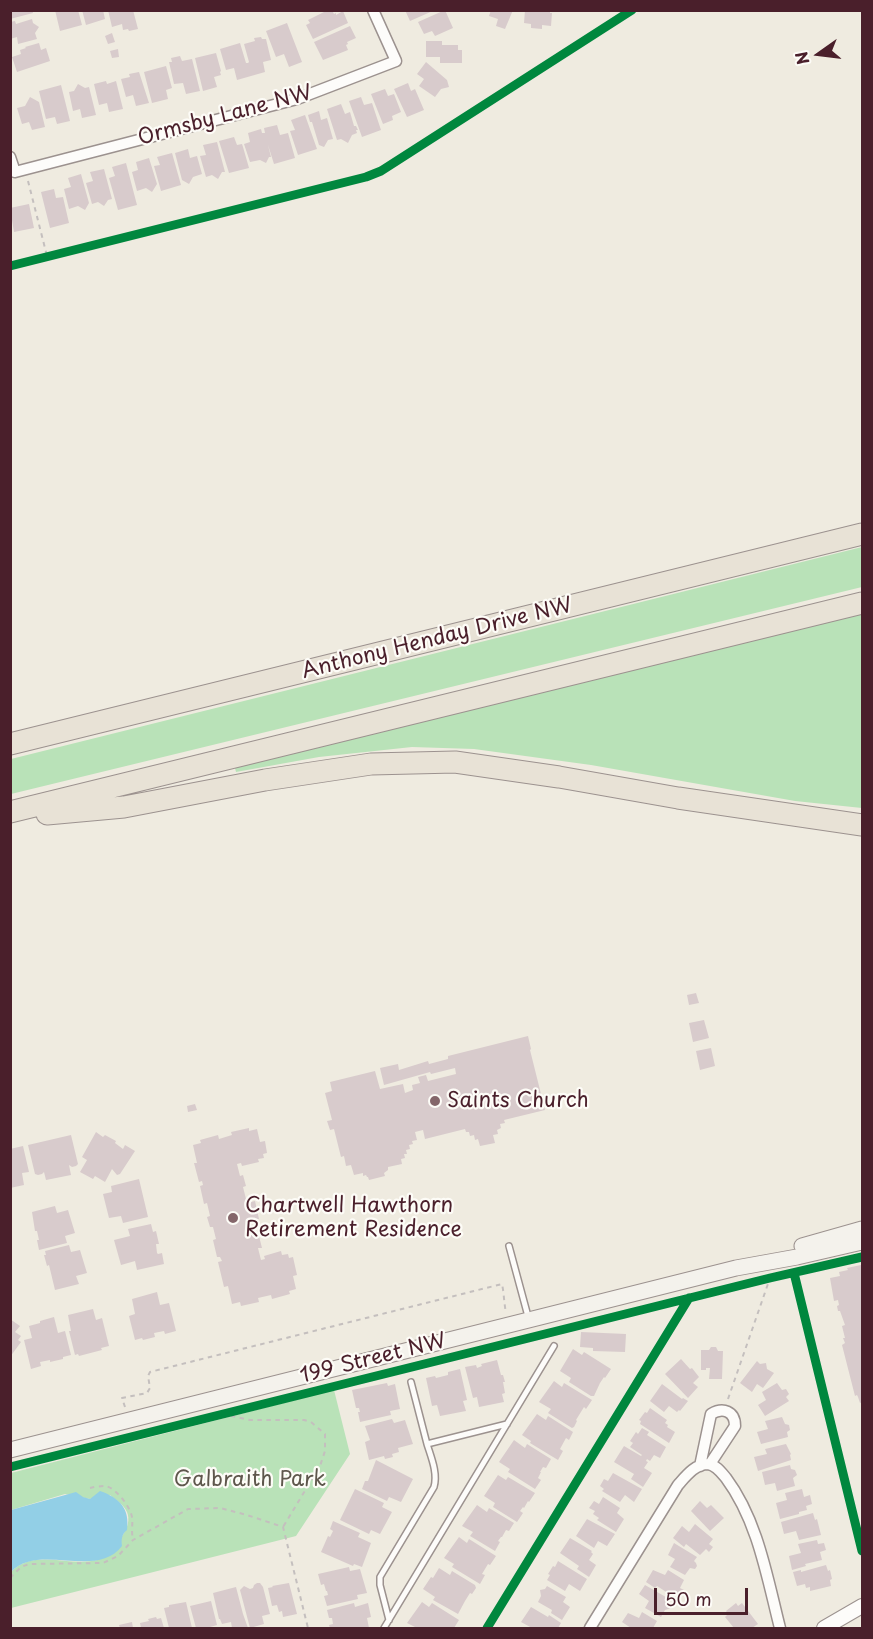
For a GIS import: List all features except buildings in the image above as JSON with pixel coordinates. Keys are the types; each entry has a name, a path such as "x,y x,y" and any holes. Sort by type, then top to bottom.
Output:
{"highway":[{"name":"Anthony Henday Drive NW","path":"10,744 862,534"},
{"path":"10,812 862,603"},
{"path":"10,818 124,807 265,780 371,764 454,762 862,825"}],"main road":[{"name":"199 Street NW","path":"736,1268 792,1248 862,1229"},
{"name":"199 Street NW","path":"10,1450 736,1268 862,1242"}],"street":[{"name":"Ormsby Lane NW","path":"25,170 297,99 396,61 373,10"},
{"path":"10,157 15,172 25,170"},
{"path":"590,1629 671,1495 686,1476 705,1465 735,1426 729,1412 711,1414 705,1465"},
{"path":"705,1465 717,1468 723,1473 747,1512 759,1545 780,1629"},
{"path":"824,1629 862,1606"}],"lane":[{"path":"509,1246 529,1320"},
{"path":"384,1629 554,1346"},
{"path":"389,1620 380,1577 436,1480 411,1382"},
{"path":"427,1444 507,1424"}],"path":[{"path":"25,170 43,257 59,253"},
{"path":"758,1281 774,1277"},
{"path":"724,1411 774,1277"},
{"path":"147,1393 151,1387 148,1376 150,1372 502,1284 508,1325"},
{"path":"211,1417 245,1409"},
{"path":"222,1414 250,1420 304,1420 311,1422 325,1434 325,1451 320,1466 283,1527 308,1629"},
{"path":"90,1488 105,1486 126,1502 132,1518 133,1540"},
{"path":"10,1578 21,1567 29,1564 103,1563 118,1556 133,1540 188,1509 199,1507 230,1510 283,1527"}],"green space":[{"path":"862,547 862,587 11,794 11,759"},
{"path":"862,614 862,808 795,801 591,765 474,749 412,747 319,757 236,772 235,768"},
{"name":"Galbraith Park","path":"334,1390 350,1454 296,1536 11,1608 11,1572 20,1565 40,1560 86,1562 98,1559 120,1539 126,1529 128,1518 124,1507 110,1495 90,1499 65,1494 11,1510 11,1473"}],"water":[{"path":"100,1491 113,1497 125,1510 128,1523 127,1530 122,1537 122,1546 111,1556 98,1560 36,1560 23,1564 11,1572 11,1510 76,1492 90,1499"}],"cycle path":[{"path":"10,266 366,177 381,171 632,10"},
{"path":"10,1467 862,1257"},
{"path":"794,1273 862,1551"},
{"path":"487,1628 689,1298"}],"place":[{"name":"Saints Church","path":"435,1101"},
{"name":"Chartwell Hawthorn Retirement Residence","path":"233,1218"}]}
